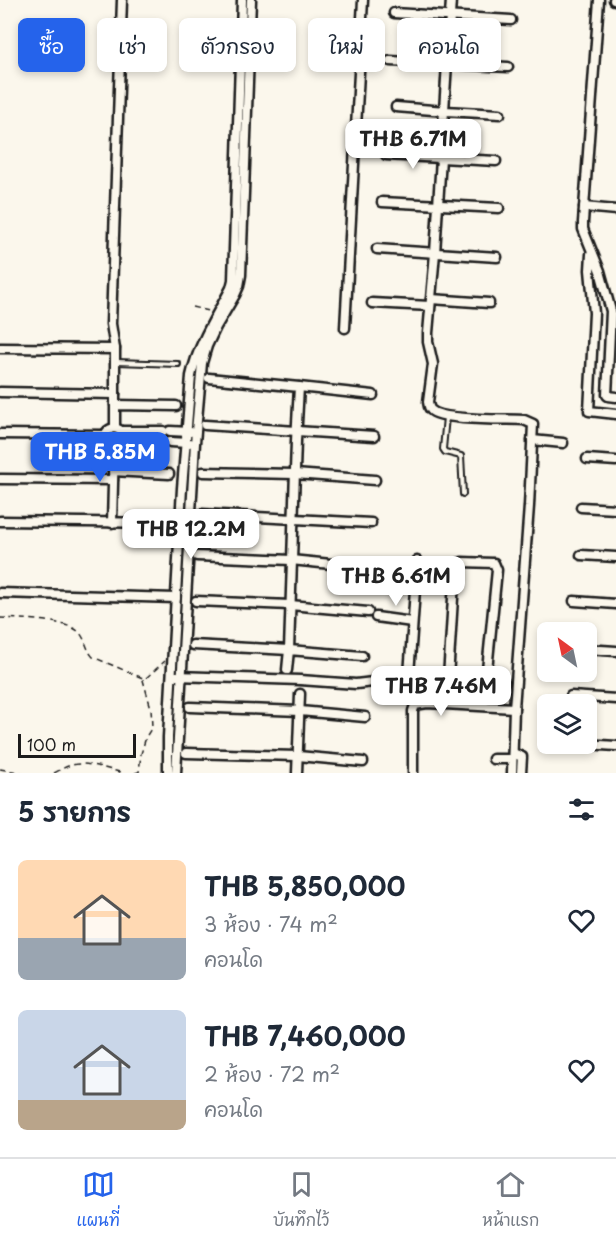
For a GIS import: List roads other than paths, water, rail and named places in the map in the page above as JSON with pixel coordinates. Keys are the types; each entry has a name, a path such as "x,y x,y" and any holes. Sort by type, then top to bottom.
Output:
{"street":[{"path":"112,523 113,476 118,436 115,405 116,362 111,324 122,0"},
{"path":"213,327 231,288 233,270 242,0"},
{"path":"168,773 177,676 191,443 201,377 194,363 213,327 235,295 241,274 250,0"},
{"path":"345,328 363,0"},
{"path":"450,16 451,0"},
{"path":"599,0 583,229 600,271 611,311 607,395 616,397"},
{"path":"394,13 511,20"},
{"path":"390,61 397,61"},
{"path":"501,67 508,67"},
{"path":"446,72 428,338 432,364 429,407 431,411 446,417 524,420 533,424 514,708 512,773"},
{"path":"396,106 500,114"},
{"path":"386,155 496,161"},
{"path":"382,202 499,208"},
{"path":"584,207 616,210"},
{"path":"377,249 497,257"},
{"path":"591,250 590,270 594,313 589,411 616,414"},
{"path":"372,303 489,303"},
{"path":"0,348 115,349"},
{"path":"201,377 373,395"},
{"path":"287,670 299,387"},
{"path":"0,392 115,394"},
{"path":"115,405 176,406"},
{"path":"205,424 374,436"},
{"path":"191,443 118,436 108,429 105,435 108,442 118,436 167,431 192,432"},
{"path":"0,434 105,435"},
{"path":"532,440 563,443"},
{"path":"176,773 177,676 173,657 182,488 191,443"},
{"path":"587,459 616,461"},
{"path":"203,472 295,474 375,480"},
{"path":"0,479 169,474"},
{"path":"581,507 616,509"},
{"path":"202,514 371,523"},
{"path":"0,521 167,523"},
{"path":"581,555 616,557"},
{"path":"197,556 291,560 416,576"},
{"path":"409,675 417,561"},
{"path":"448,678 455,566 462,562 494,563 496,570 486,680"},
{"path":"0,593 176,598"},
{"path":"196,601 368,612"},
{"path":"574,601 616,604"},
{"path":"376,617 412,622"},
{"path":"194,645 362,656"},
{"path":"597,650 616,651"},
{"path":"177,676 356,684 373,682 394,675 409,675 504,682"},
{"path":"297,773 300,694"},
{"path":"597,698 616,699"},
{"path":"412,773 415,705 426,703 514,708"},
{"path":"190,707 300,711 365,717"},
{"path":"597,745 616,746"},
{"path":"186,753 298,756 363,762"},
{"path":"494,759 522,757 521,773"}],"lane":[{"path":"116,362 178,364"},
{"path":"446,417 443,449 445,452 461,456 463,494"}]}
